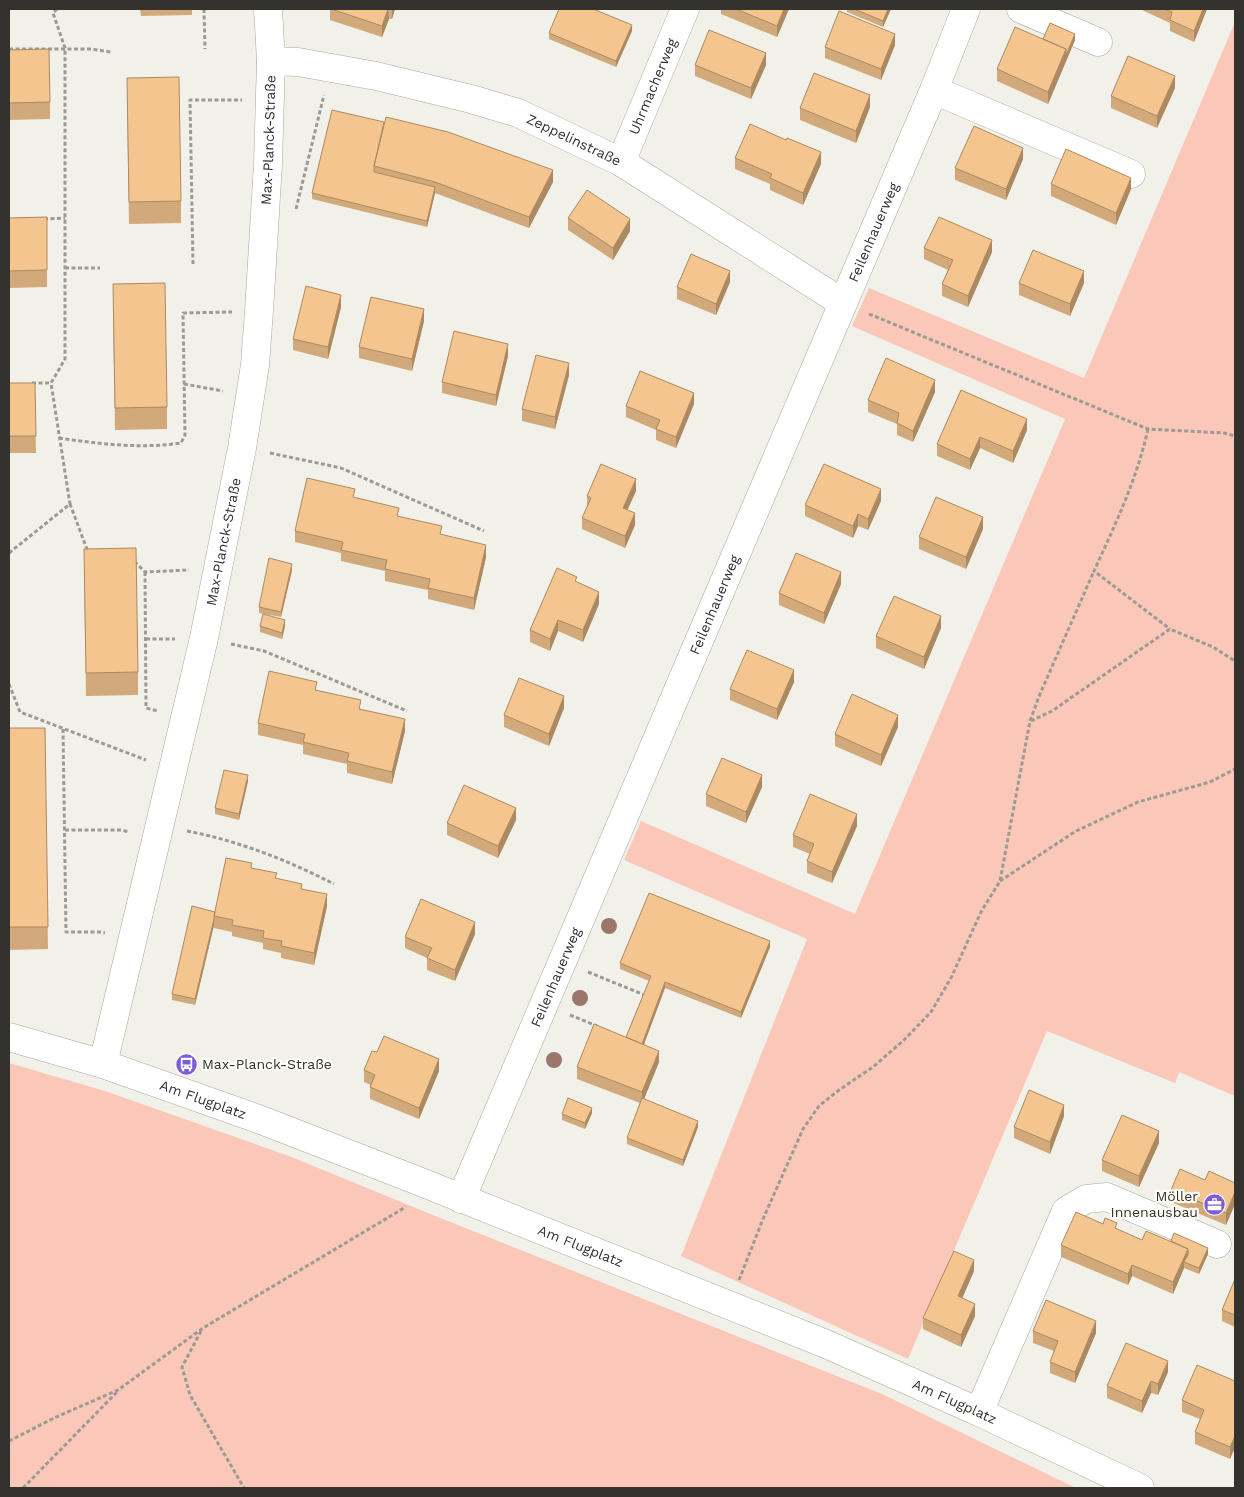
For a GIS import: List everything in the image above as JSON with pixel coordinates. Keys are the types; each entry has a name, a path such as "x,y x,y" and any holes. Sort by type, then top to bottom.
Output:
{"street":[{"name":"Max-Planck-Straße","path":"103,1064 204,638 242,448 255,365 268,164 271,61 268,9"},
{"name":"Uhrmacherweg","path":"621,162 685,9"},
{"name":"Feilenhauerweg","path":"461,1199 934,90 966,9"},
{"path":"1021,9 1098,42"},
{"name":"Zeppelinstraße","path":"271,61 298,62 376,76 471,98 518,113 621,162 843,303"},
{"path":"934,90 1131,174"},
{"name":"Am Flugplatz","path":"9,1037 103,1064 262,1120 416,1180 826,1344 979,1412 1140,1488"},
{"path":"979,1412 1066,1211 1086,1199 1107,1197 1217,1244"}],"path":[{"path":"56,9 53,13 65,48 65,359 51,383 70,504 89,554"},
{"path":"204,9 205,49"},
{"path":"9,49 65,48 111,52"},
{"path":"296,209 330,67"},
{"path":"193,264 190,100 270,100"},
{"path":"37,219 65,218"},
{"path":"65,268 100,268"},
{"path":"843,303 1148,429 1224,433 1235,436"},
{"path":"59,438 111,446 170,445 181,443 185,435 183,314 259,311"},
{"path":"26,384 51,383"},
{"path":"184,384 250,396"},
{"path":"729,1306 763,1219 803,1129 819,1106 839,1090 873,1068 931,1012 951,978 981,912 1000,881 1030,721 1040,694 1124,504 1142,454 1148,429"},
{"path":"242,448 341,468 484,531"},
{"path":"9,553 70,504"},
{"path":"127,563 136,563 145,572 146,708 186,718"},
{"path":"145,572 219,569"},
{"path":"1094,571 1170,629 1213,647 1235,661"},
{"path":"1030,721 1052,711 1170,629"},
{"path":"204,638 264,652 407,711"},
{"path":"9,684 20,712 144,760 174,767"},
{"path":"63,728 66,932 100,932 132,940"},
{"path":"1000,881 1076,831 1138,802 1210,782 1235,769"},
{"path":"64,830 121,830 217,836 293,864 334,884"},
{"path":"562,962 653,998"},
{"path":"544,1004 602,1029"},
{"path":"23,1488 118,1390 203,1328 404,1208 416,1180"},
{"path":"203,1328 182,1367 190,1395 244,1488"},
{"path":"9,1441 54,1418 118,1390"}],"shaded area":[{"path":"1235,22 1235,1096 1179,1072 1175,1083 1047,1031 908,1359 681,1256 807,939 624,860 641,821 855,914 1065,419 852,326 869,288 1084,378"},
{"path":"9,1063 105,1091 289,1156 882,1394 1076,1488 9,1488"}],"building":[{"path":"331,9 388,9 382,26"},
{"path":"559,9 593,9 632,25 616,61 549,33"},
{"path":"736,9 784,9 777,26"},
{"path":"854,9 888,9 883,21"},
{"path":"1164,9 1203,9 1194,31 1170,20 1172,12"},
{"path":"839,11 895,34 881,69 825,47"},
{"path":"1050,23 1075,34 1066,55 1066,49 1043,39"},
{"path":"1015,27 1066,49 1048,92 997,69"},
{"path":"709,30 766,53 751,88 695,65"},
{"path":"49,49 50,102 9,103 9,50"},
{"path":"1128,56 1175,76 1157,116 1111,96"},
{"path":"814,73 870,95 856,131 800,108"},
{"path":"179,77 181,201 129,202 127,78"},
{"path":"332,110 384,122 374,172 435,187 427,221 312,193"},
{"path":"386,117 448,132 553,170 529,217 435,182 374,166"},
{"path":"750,124 786,140 787,138 821,152 803,193 770,178 772,174 735,158"},
{"path":"974,126 1023,148 1006,189 955,168"},
{"path":"1066,149 1131,178 1116,213 1051,184"},
{"path":"587,190 630,219 613,248 568,218"},
{"path":"47,217 47,270 9,271 9,218"},
{"path":"939,217 992,240 968,296 942,284 953,260 924,248"},
{"path":"1033,250 1084,271 1070,304 1019,283"},
{"path":"691,254 730,271 716,304 677,287"},
{"path":"165,283 167,407 115,408 113,284"},
{"path":"306,286 341,295 328,347 293,339"},
{"path":"371,297 424,309 412,359 359,347"},
{"path":"454,331 508,344 496,395 442,382"},
{"path":"536,355 569,363 555,417 522,409"},
{"path":"886,358 935,380 913,431 897,423 899,413 868,400"},
{"path":"640,371 694,393 676,437 656,429 660,420 626,406"},
{"path":"9,383 35,383 36,436 9,436"},
{"path":"961,390 1027,419 1013,451 980,437 970,459 937,444"},
{"path":"601,464 636,479 623,508 635,513 625,536 582,518 591,498 587,496"},
{"path":"824,464 881,489 868,519 858,514 853,526 805,505"},
{"path":"307,478 355,489 353,497 399,508 397,516 442,526 440,534 486,545 474,598 428,588 430,579 385,569 387,560 341,550 343,542 295,531"},
{"path":"936,497 983,517 966,557 919,537"},
{"path":"136,548 138,672 86,673 84,549"},
{"path":"796,553 841,572 824,613 779,593"},
{"path":"269,558 292,564 281,612 259,607"},
{"path":"557,568 577,577 575,581 599,592 583,630 558,620 550,639 530,630"},
{"path":"894,596 941,616 924,657 876,636"},
{"path":"263,614 285,620 282,633 260,626"},
{"path":"747,650 794,670 777,709 730,689"},
{"path":"269,671 317,682 315,690 361,700 359,709 405,719 392,772 347,761 349,753 303,742 305,734 258,723"},
{"path":"519,678 564,696 549,734 504,715"},
{"path":"852,694 898,715 881,755 835,734"},
{"path":"9,728 45,728 48,927 9,927"},
{"path":"722,758 762,775 746,812 706,794"},
{"path":"224,770 248,775 239,814 215,808"},
{"path":"464,785 516,808 498,846 447,823"},
{"path":"810,794 857,814 832,872 807,861 814,844 793,835"},
{"path":"226,858 252,863 251,868 277,873 275,878 302,884 301,889 327,894 314,953 281,946 282,941 263,938 264,931 232,925 233,920 214,916"},
{"path":"649,893 770,941 741,1012 665,982 642,1044 626,1037 651,976 620,963"},
{"path":"421,899 475,922 455,970 427,958 432,948 405,937"},
{"path":"192,906 215,912 195,999 172,994"},
{"path":"594,1024 659,1051 642,1092 577,1067"},
{"path":"384,1036 439,1059 419,1108 370,1087 375,1075 364,1070 372,1051 377,1052"},
{"path":"1029,1090 1064,1105 1050,1142 1014,1127"},
{"path":"568,1098 592,1108 585,1123 562,1114"},
{"path":"642,1098 698,1121 683,1160 627,1138"},
{"path":"1122,1115 1159,1131 1139,1176 1102,1160"},
{"path":"1180,1169 1205,1180 1209,1171 1235,1183 1235,1192 1226,1213 1171,1190"},
{"path":"1076,1212 1103,1224 1105,1218 1117,1223 1115,1228 1142,1240 1146,1231 1188,1249 1173,1282 1132,1265 1128,1274 1061,1245"},
{"path":"1174,1233 1208,1248 1199,1268 1184,1262 1188,1255 1188,1249 1171,1241"},
{"path":"954,1251 974,1260 958,1296 975,1304 961,1335 923,1318"},
{"path":"1235,1279 1235,1315 1222,1310"},
{"path":"1046,1300 1096,1321 1075,1372 1050,1362 1058,1341 1033,1331"},
{"path":"1126,1343 1168,1361 1158,1384 1151,1381 1142,1401 1107,1386"},
{"path":"1197,1365 1235,1381 1235,1436 1230,1447 1195,1432 1204,1410 1182,1400"}],"place":[{"name":"Max-Planck-Straße","path":"186,1064"},
{"name":"Möller Innenausbau","path":"1214,1204"}]}
